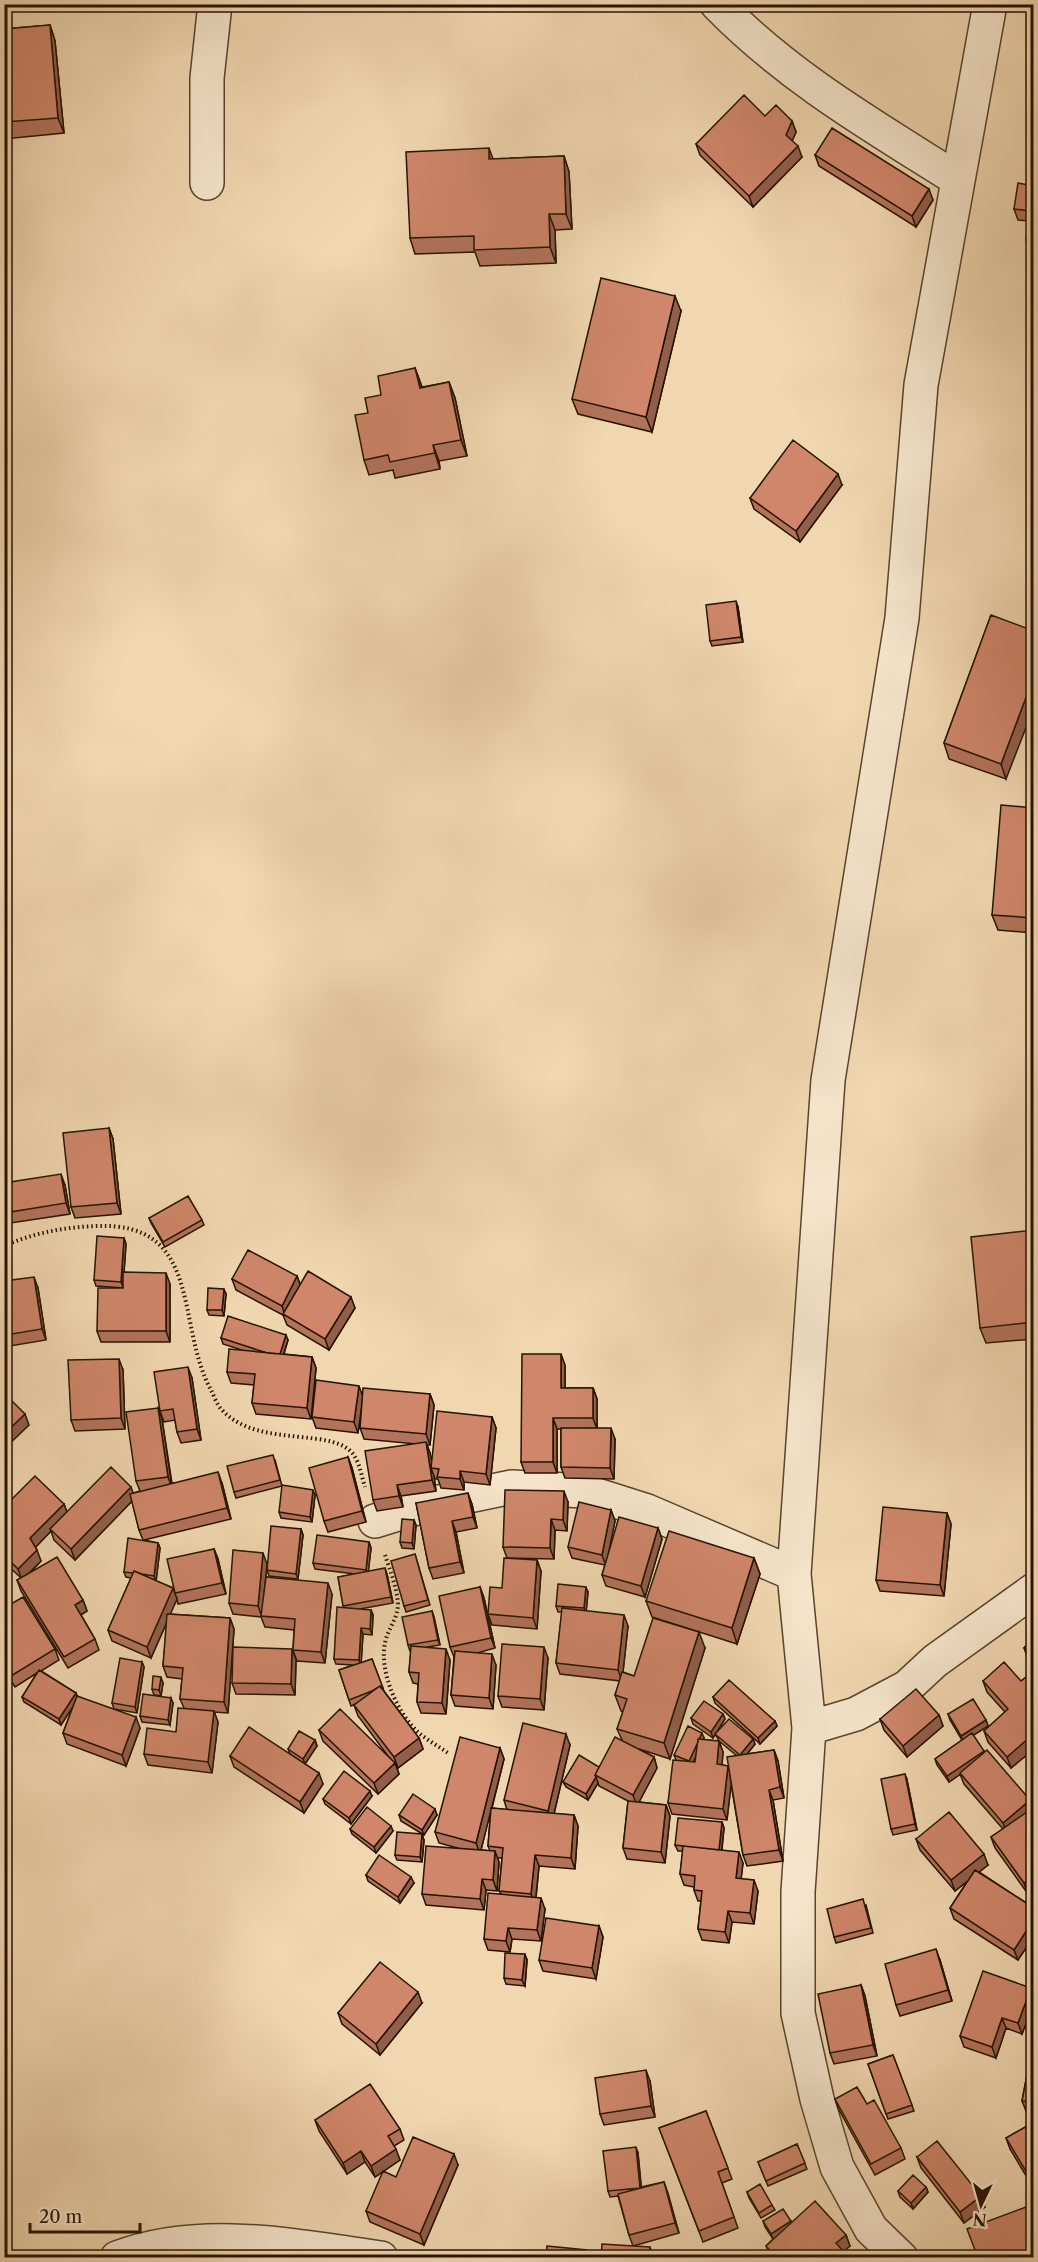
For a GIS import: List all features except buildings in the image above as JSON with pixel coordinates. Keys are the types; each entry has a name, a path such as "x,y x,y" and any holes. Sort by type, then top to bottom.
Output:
{"street":[{"path":"207,183 207,78 215,4"},
{"path":"717,4 735,23 824,95 891,140 957,179"},
{"path":"901,2258 871,2229 837,2167 817,2099 798,2013 798,1892 810,1728 794,1574 828,1080 902,618 921,384 990,4"},
{"path":"375,1521 430,1504 512,1487 584,1491 647,1511 794,1574"},
{"path":"810,1728 855,1714 907,1687 935,1661 1034,1590"},
{"path":"117,2258 147,2246 251,2240 381,2258"}],"path":[{"path":"4,1246 27,1236 80,1227 118,1225 150,1236 170,1256 182,1280 191,1335 202,1373 222,1410 246,1428 269,1435 331,1440 345,1445 356,1457 398,1603 397,1613 385,1642 384,1660 389,1680 398,1705 416,1731 448,1753"}]}
